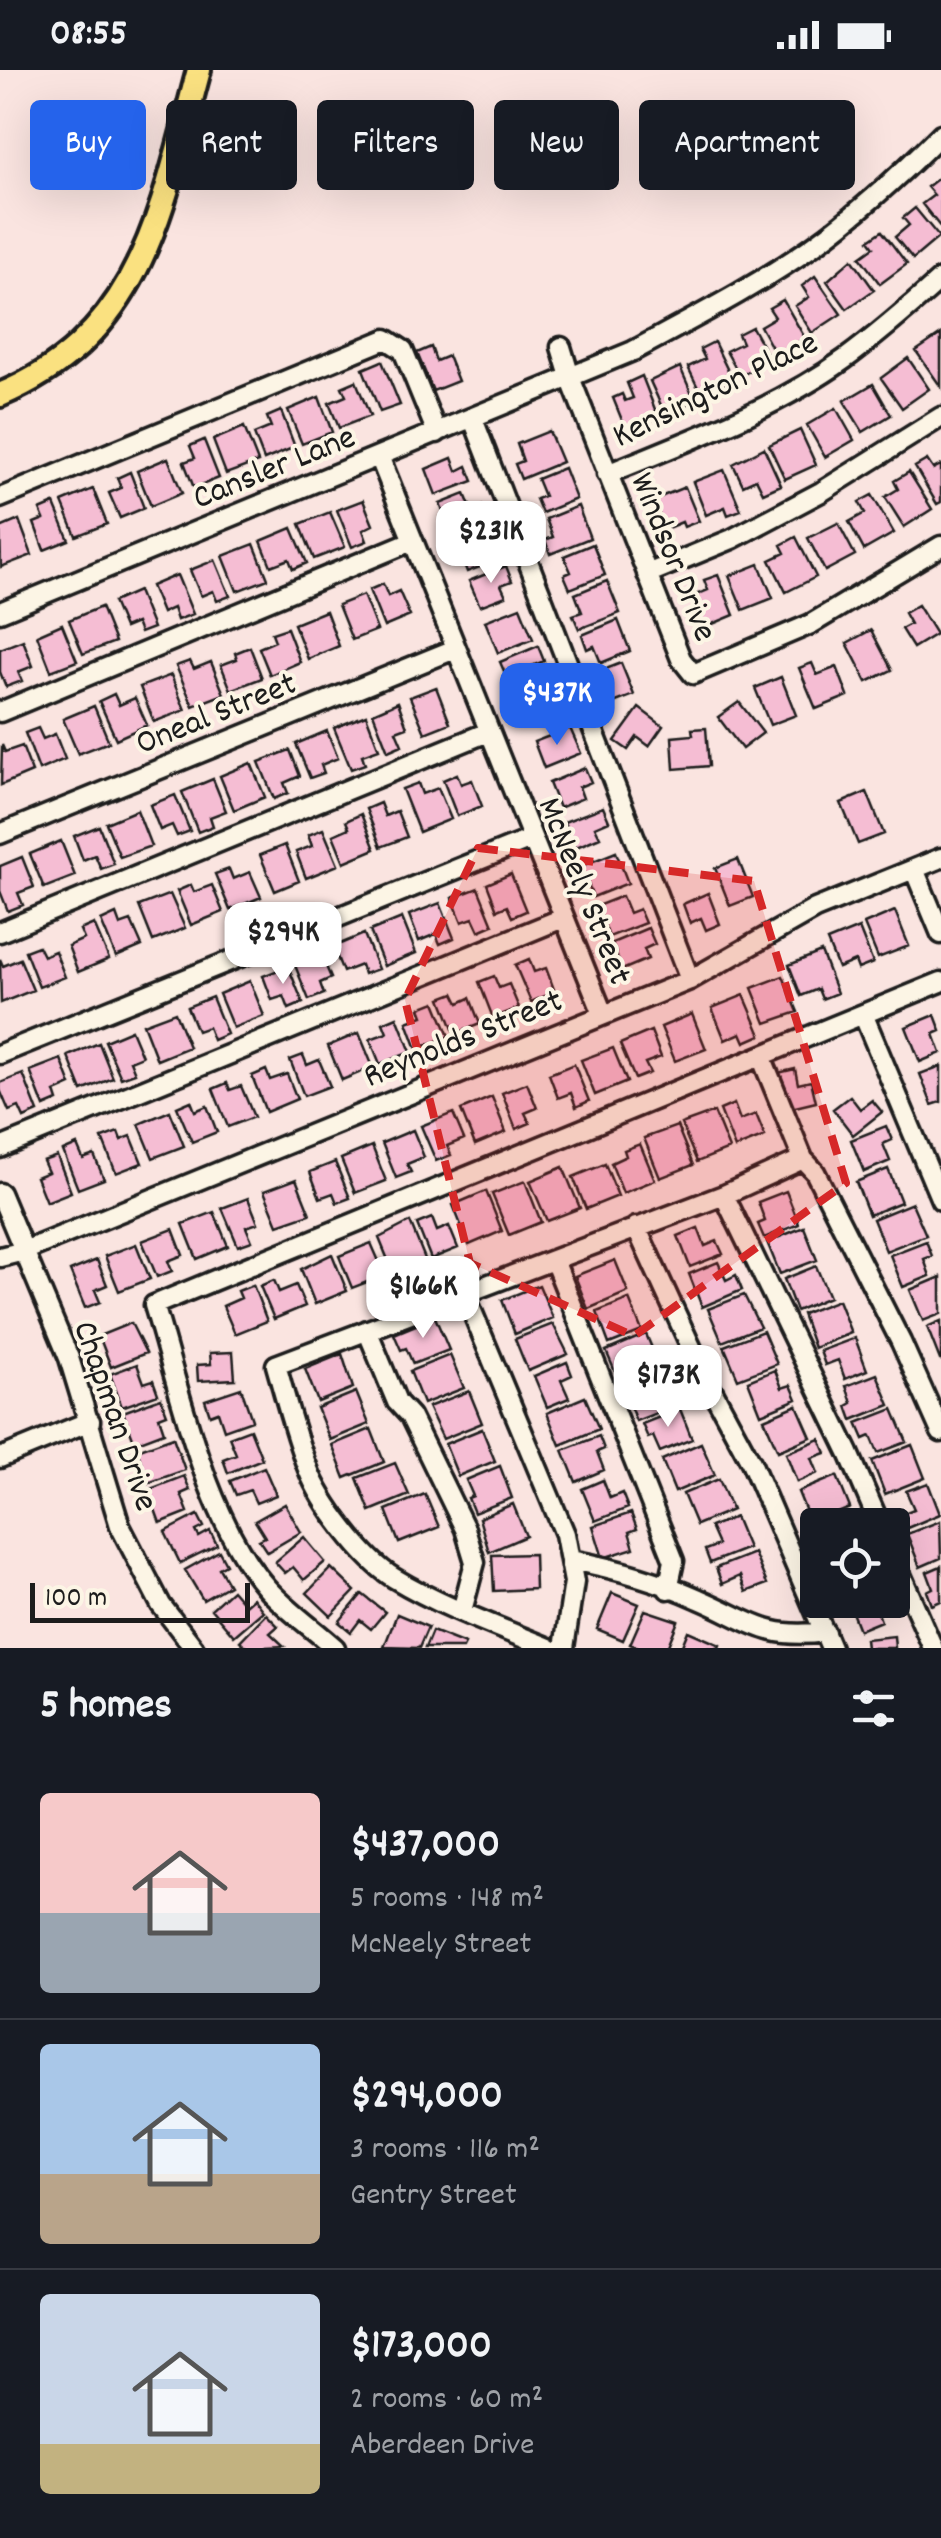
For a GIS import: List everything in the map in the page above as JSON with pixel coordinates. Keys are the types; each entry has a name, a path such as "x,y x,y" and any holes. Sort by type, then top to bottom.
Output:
{"main road":[{"path":"0,394 58,364 80,347 127,287 166,192 200,70"}],"street":[{"name":"Cansler Lane","path":"0,612 634,351 812,246 893,182 941,134"},
{"name":"Kensington Place","path":"607,474 785,395 845,359 941,278"},
{"path":"0,498 386,339 403,350 436,433"},
{"name":"Windsor Drive","path":"561,347 681,660 693,674 811,624 941,546"},
{"path":"647,574 732,539 821,492 941,417"},
{"path":"472,419 690,980"},
{"name":"McNeely Street","path":"379,456 602,1014"},
{"path":"0,712 412,541"},
{"name":"Oneal Street","path":"0,834 454,649"},
{"path":"0,932 488,732"},
{"path":"0,1054 531,839"},
{"name":"Reynolds Street","path":"0,1256 24,1251 690,980 814,909 941,858"},
{"path":"914,868 941,934"},
{"path":"0,1148 564,918"},
{"path":"335,1648 267,1588 236,1546 215,1500 154,1305 941,982"},
{"path":"862,1014 941,1200"},
{"path":"760,1056 803,1159 815,1172 901,1342 941,1432"},
{"path":"550,1648 391,1576 337,1518 309,1472 276,1366 724,1195 803,1159"},
{"name":"Chapman Drive","path":"0,1193 69,1358 120,1526 161,1605 194,1648"},
{"path":"724,1195 873,1508"},
{"path":"636,1227 702,1371 752,1462 828,1640"},
{"path":"554,1260 674,1561 668,1589"},
{"path":"464,1292 565,1534 574,1582 564,1648"},
{"path":"367,1330 398,1402 410,1416 465,1529 475,1562 462,1611"},
{"path":"0,1458 90,1421"},
{"path":"571,1560 605,1567 697,1598 753,1627 828,1640"},
{"path":"910,1595 933,1648"}],"highlighted area":[{"path":"478,848 754,881 846,1183 634,1336 470,1263 405,1000"}],"building":[{"path":"941,176 941,228 922,204 934,195 927,187"},
{"path":"915,208 939,237 913,259 895,237 909,225 903,218"},
{"path":"882,231 907,264 880,284 860,257 874,247 869,240"},
{"path":"852,259 874,290 847,309 827,281"},
{"path":"815,276 841,314 812,333 795,306 809,297 802,286"},
{"path":"783,300 805,338 776,355 760,326 775,317 769,308"},
{"path":"752,327 770,360 740,376 726,351 742,343 738,334"},
{"path":"941,334 941,387 916,351"},
{"path":"714,342 733,381 702,396 688,367 705,359 700,349"},
{"path":"431,347 436,361 448,356 458,381 433,391 417,353"},
{"path":"908,358 929,389 902,408 881,378"},
{"path":"382,361 400,405 380,412 363,369"},
{"path":"680,367 695,401 665,414 650,381"},
{"path":"642,376 658,417 626,430 613,398 622,394 625,401 633,398 627,383"},
{"path":"356,381 370,416 339,428 329,403 346,396 342,387"},
{"path":"873,384 891,415 863,432 844,401"},
{"path":"319,397 332,432 302,444 288,410"},
{"path":"836,408 854,440 825,457 807,425"},
{"path":"281,411 295,447 264,460 254,434 271,427 267,417"},
{"path":"244,427 258,462 226,474 213,440"},
{"path":"800,430 816,465 785,479 769,445"},
{"path":"549,431 562,462 521,479 515,464 523,461 517,444"},
{"path":"204,440 219,478 194,488 184,462 195,458 190,446"},
{"path":"764,448 781,485 763,493 756,479 743,485 733,464"},
{"path":"168,458 182,493 151,506 137,471"},
{"path":"452,458 457,471 467,466 473,481 436,495 426,469"},
{"path":"927,460 933,469 941,465 941,502 937,504 915,467"},
{"path":"564,468 576,499 542,513 536,499 544,496 537,479"},
{"path":"724,470 741,510 728,515 725,507 706,515 693,482"},
{"path":"130,472 144,508 120,518 109,493 121,488 117,478"},
{"path":"909,472 932,509 904,527 885,497 898,489 894,481"},
{"path":"685,487 699,521 665,529 653,500"},
{"path":"93,489 107,524 76,536 62,502"},
{"path":"465,494 472,511 482,506 488,521 452,535 440,504"},
{"path":"872,495 894,533 864,550 849,522 865,513 859,502"},
{"path":"363,500 373,525 363,530 367,541 352,547 337,510"},
{"path":"54,504 69,540 44,550 34,523 44,519 40,510"},
{"path":"578,506 590,538 550,554 545,540 553,537 546,519"},
{"path":"330,512 345,547 314,559 300,524"},
{"path":"19,520 32,555 1,567 0,528"},
{"path":"838,523 855,555 825,571 808,538"},
{"path":"490,527 501,559 467,572 455,541"},
{"path":"292,528 307,563 293,569 289,559 271,566 261,541"},
{"path":"796,537 816,577 786,592 770,560 785,553 781,545"},
{"path":"254,544 268,579 237,591 223,556"},
{"path":"593,544 605,575 570,589 564,575 571,572 564,556"},
{"path":"215,560 230,596 217,601 213,591 201,596 190,570"},
{"path":"759,564 773,598 743,610 729,576"},
{"path":"506,566 512,581 501,585 506,596 480,606 469,581"},
{"path":"177,575 193,614 177,620 173,608 162,613 151,586"},
{"path":"718,575 734,615 703,628 691,597 708,590 704,580"},
{"path":"607,581 620,613 579,629 573,615 582,612 575,594"},
{"path":"383,584 388,596 399,591 410,616 384,627 369,590"},
{"path":"138,591 153,628 140,633 136,623 124,628 113,602"},
{"path":"363,595 377,630 352,640 338,605"},
{"path":"918,605 936,634 913,648 901,629 910,624 904,613"},
{"path":"101,607 115,642 83,654 69,620"},
{"path":"520,607 533,639 498,653 485,621"},
{"path":"326,611 339,646 308,659 294,624"},
{"path":"618,620 630,651 601,663 594,646 587,649 582,635"},
{"path":"62,624 77,661 51,671 37,635"},
{"path":"287,628 300,662 270,675 259,648 275,641 272,633"},
{"path":"871,630 892,670 867,682 847,643"},
{"path":"23,640 33,666 18,672 22,681 6,687 0,672 0,649"},
{"path":"538,646 544,661 532,666 536,677 511,687 500,662"},
{"path":"250,647 262,678 231,690 221,665 237,659 235,653"},
{"path":"190,661 194,669 211,662 224,694 193,706 176,666"},
{"path":"621,663 634,695 606,706 593,674"},
{"path":"812,663 817,675 837,667 848,696 816,709 799,668"},
{"path":"171,675 185,710 154,722 140,687"},
{"path":"781,677 796,715 770,725 755,688"},
{"path":"436,687 450,723 425,733 410,697"},
{"path":"554,687 560,702 551,706 555,717 528,728 517,702"},
{"path":"114,694 119,705 135,698 147,725 116,739 99,701"},
{"path":"398,702 407,727 396,731 402,745 388,751 373,713"},
{"path":"739,702 763,733 742,749 718,717"},
{"path":"94,706 109,742 78,754 63,719"},
{"path":"639,708 663,726 649,746 637,737 628,750 615,741"},
{"path":"366,715 379,749 362,755 365,764 351,769 334,728"},
{"path":"38,728 43,739 55,734 65,759 39,770 25,733"},
{"path":"570,728 581,753 544,768 534,742"},
{"path":"706,728 709,766 674,769 672,737 693,735 692,729"},
{"path":"327,731 338,758 321,765 324,773 310,778 296,744"},
{"path":"2,745 5,752 22,746 32,772 1,785"},
{"path":"290,750 300,776 284,783 288,793 274,799 259,762"},
{"path":"251,763 265,797 234,810 220,776"},
{"path":"585,768 591,782 579,787 583,798 559,808 549,783"},
{"path":"457,774 461,784 472,780 482,806 457,816 443,780"},
{"path":"213,779 226,811 210,817 213,826 198,832 182,792"},
{"path":"418,783 422,794 438,788 451,819 419,832 402,789"},
{"path":"867,792 884,834 858,844 841,803"},
{"path":"175,795 190,831 177,836 172,825 160,830 150,805"},
{"path":"380,803 385,816 397,811 407,837 381,847 366,809"},
{"path":"603,807 609,821 595,827 600,837 574,848 564,822"},
{"path":"137,810 151,846 120,857 106,823"},
{"path":"361,814 375,849 344,862 333,835 349,828 346,821"},
{"path":"99,826 114,864 101,869 95,855 83,860 74,836"},
{"path":"323,829 338,865 306,878 296,852 312,846 308,835"},
{"path":"61,841 75,876 44,888 30,854"},
{"path":"285,845 299,881 275,891 260,855"},
{"path":"616,852 628,883 593,897 581,866"},
{"path":"22,857 34,887 18,893 23,905 8,911 0,891 0,866"},
{"path":"738,859 753,897 730,906 715,868"},
{"path":"229,869 233,879 250,872 261,897 230,910 215,874"},
{"path":"511,874 526,911 512,917 507,906 497,910 487,884"},
{"path":"191,885 194,892 212,885 223,912 191,925 177,891"},
{"path":"478,888 493,925 479,931 473,918 462,922 452,898"},
{"path":"708,893 720,924 706,930 701,918 690,923 683,904"},
{"path":"170,894 185,928 153,941 139,906"},
{"path":"622,896 629,913 639,909 645,923 609,937 597,906"},
{"path":"440,903 454,938 440,944 436,934 419,941 409,915"},
{"path":"895,911 909,946 878,958 864,924"},
{"path":"116,914 120,925 131,921 142,946 116,957 101,921"},
{"path":"402,918 416,953 384,966 370,931"},
{"path":"94,924 109,959 78,972 68,946 84,939 80,930"},
{"path":"648,928 655,944 644,949 648,959 622,970 612,943"},
{"path":"859,928 873,963 858,969 855,961 838,968 827,941"},
{"path":"364,934 378,969 364,974 361,965 343,972 333,947"},
{"path":"38,946 43,956 55,951 65,977 39,987 25,951"},
{"path":"320,952 331,978 320,983 324,994 309,1000 294,963"},
{"path":"821,952 837,993 822,999 818,989 801,996 789,965"},
{"path":"0,959 3,966 20,959 33,990 1,1003"},
{"path":"529,959 534,972 546,968 555,992 531,1002 515,965"},
{"path":"288,966 303,1003 289,1009 284,996 272,1000 263,976"},
{"path":"494,976 499,988 509,984 519,1008 493,1018 479,982"},
{"path":"783,976 798,1012 766,1023 752,988"},
{"path":"250,981 264,1016 233,1028 219,994"},
{"path":"454,993 459,1003 470,998 480,1024 455,1034 441,998"},
{"path":"744,995 761,1035 745,1042 741,1033 725,1040 712,1008"},
{"path":"212,997 227,1034 213,1040 208,1027 197,1031 187,1007"},
{"path":"435,1002 449,1036 417,1049 407,1022 423,1016 420,1008"},
{"path":"175,1012 189,1047 157,1060 143,1024"},
{"path":"692,1014 706,1049 675,1061 661,1027"},
{"path":"935,1015 941,1031 934,1034 941,1053 920,1062 906,1027"},
{"path":"397,1017 411,1052 380,1064 370,1039 387,1033 383,1023"},
{"path":"131,1030 142,1056 130,1061 135,1073 121,1078 105,1041"},
{"path":"651,1031 661,1057 645,1063 650,1073 635,1079 620,1044"},
{"path":"359,1033 373,1067 342,1080 328,1046"},
{"path":"99,1043 113,1078 82,1091 68,1056"},
{"path":"613,1048 627,1082 595,1095 581,1060"},
{"path":"303,1055 307,1065 319,1060 330,1086 304,1096 290,1060"},
{"path":"61,1059 71,1085 55,1092 58,1101 44,1107 30,1071"},
{"path":"574,1064 589,1101 576,1107 571,1093 558,1098 549,1074"},
{"path":"941,1066 941,1102 932,1105 920,1074"},
{"path":"795,1069 798,1084 811,1081 816,1102 787,1109 778,1073"},
{"path":"266,1070 270,1080 287,1074 297,1099 266,1112 252,1076"},
{"path":"23,1074 38,1112 24,1118 19,1107 9,1111 0,1090 0,1083"},
{"path":"227,1083 230,1090 241,1086 254,1117 228,1127 213,1089"},
{"path":"527,1083 537,1108 525,1113 530,1123 516,1129 502,1093"},
{"path":"850,1096 860,1109 872,1100 882,1112 853,1135 833,1109"},
{"path":"492,1097 506,1132 475,1145 461,1110"},
{"path":"191,1101 195,1111 207,1106 217,1132 192,1142 177,1107"},
{"path":"734,1104 740,1120 756,1114 765,1136 735,1148 720,1110"},
{"path":"170,1111 184,1146 153,1158 139,1124"},
{"path":"714,1112 729,1149 697,1162 681,1124"},
{"path":"453,1113 464,1139 447,1146 451,1155 436,1161 421,1126"},
{"path":"677,1126 693,1165 660,1178 644,1138"},
{"path":"886,1126 892,1140 883,1144 890,1161 864,1172 851,1140"},
{"path":"413,1130 424,1157 407,1164 411,1172 396,1178 382,1143"},
{"path":"118,1132 121,1140 131,1136 142,1163 116,1173 102,1138"},
{"path":"640,1144 655,1180 623,1193 611,1163 626,1156 624,1150"},
{"path":"77,1145 83,1159 94,1155 104,1179 78,1189 63,1151"},
{"path":"372,1146 386,1181 355,1193 341,1159"},
{"path":"57,1156 71,1192 46,1202 36,1177 48,1172 43,1161"},
{"path":"335,1162 350,1198 337,1203 333,1193 320,1198 310,1172"},
{"path":"605,1164 618,1196 586,1209 573,1177"},
{"path":"563,1167 580,1208 547,1221 530,1181"},
{"path":"888,1169 901,1202 869,1215 856,1182"},
{"path":"296,1179 310,1214 278,1225 264,1191"},
{"path":"525,1181 541,1222 509,1235 492,1194"},
{"path":"486,1191 502,1231 469,1245 453,1205"},
{"path":"786,1191 799,1224 764,1238 758,1224 765,1221 758,1202"},
{"path":"248,1198 258,1223 246,1227 252,1241 238,1246 222,1208"},
{"path":"912,1203 926,1235 886,1251 873,1219"},
{"path":"214,1212 228,1246 197,1259 183,1224"},
{"path":"432,1218 437,1231 449,1226 458,1248 431,1259 417,1224"},
{"path":"410,1222 425,1259 393,1272 379,1238"},
{"path":"804,1227 817,1260 780,1274 767,1242"},
{"path":"698,1228 705,1246 717,1241 723,1254 690,1267 678,1236"},
{"path":"173,1229 183,1255 168,1261 172,1271 157,1277 142,1241"},
{"path":"926,1241 932,1256 924,1259 930,1276 903,1287 890,1255"},
{"path":"371,1243 385,1275 352,1288 339,1256"},
{"path":"136,1244 150,1279 119,1291 105,1256"},
{"path":"332,1254 347,1291 315,1304 301,1269"},
{"path":"97,1260 107,1285 95,1290 100,1302 85,1308 70,1271"},
{"path":"615,1260 628,1292 588,1309 575,1276"},
{"path":"718,1262 726,1280 736,1275 742,1290 702,1307 689,1274"},
{"path":"816,1266 829,1297 796,1311 784,1279"},
{"path":"941,1277 941,1314 923,1321 910,1290"},
{"path":"274,1280 279,1292 296,1285 305,1306 274,1319 260,1286"},
{"path":"253,1285 267,1321 235,1334 223,1306 241,1298 238,1291"},
{"path":"539,1285 553,1318 515,1334 502,1300"},
{"path":"744,1295 760,1327 722,1342 708,1309"},
{"path":"629,1299 642,1331 609,1344 597,1312"},
{"path":"838,1300 851,1333 814,1348 802,1314"},
{"path":"435,1317 449,1350 413,1364 394,1334"},
{"path":"941,1321 941,1360 940,1360 927,1327"},
{"path":"131,1323 146,1353 111,1367 99,1336"},
{"path":"553,1324 568,1354 528,1371 515,1339"},
{"path":"763,1331 777,1364 738,1379 724,1346"},
{"path":"646,1334 660,1367 620,1383 606,1351"},
{"path":"855,1338 867,1370 845,1379 838,1360 825,1365 820,1351"},
{"path":"233,1352 235,1379 198,1381 197,1365 211,1364 210,1353"},
{"path":"342,1354 353,1388 318,1402 305,1369"},
{"path":"450,1355 464,1388 423,1404 410,1371"},
{"path":"567,1362 572,1375 561,1380 569,1398 547,1407 534,1376"},
{"path":"137,1364 144,1383 153,1380 158,1394 122,1407 110,1374"},
{"path":"775,1370 782,1388 791,1385 797,1399 761,1414 748,1381"},
{"path":"663,1371 677,1405 636,1421 622,1387"},
{"path":"877,1374 890,1405 852,1420 846,1386"},
{"path":"241,1388 252,1420 224,1430 218,1412 210,1415 205,1400"},
{"path":"469,1391 482,1423 443,1439 428,1407"},
{"path":"356,1392 369,1424 330,1440 317,1408"},
{"path":"585,1397 599,1429 560,1445 547,1413"},
{"path":"161,1398 167,1414 159,1417 164,1432 135,1443 123,1412"},
{"path":"797,1405 811,1437 778,1451 764,1419"},
{"path":"680,1409 692,1439 660,1452 642,1424"},
{"path":"893,1409 907,1442 878,1453 871,1436 864,1439 857,1423"},
{"path":"250,1429 262,1459 228,1473 223,1459 236,1454 229,1437"},
{"path":"371,1429 384,1462 345,1478 332,1445"},
{"path":"482,1429 495,1461 458,1476 445,1444"},
{"path":"599,1436 604,1449 597,1452 604,1470 576,1482 563,1450"},
{"path":"173,1437 185,1470 148,1483 137,1450"},
{"path":"820,1439 826,1453 812,1458 818,1473 797,1482 786,1453"},
{"path":"701,1443 715,1475 675,1492 662,1460"},
{"path":"912,1445 925,1478 885,1494 872,1461"},
{"path":"395,1463 409,1495 370,1511 357,1478"},
{"path":"500,1466 512,1498 474,1513 468,1498 473,1496 466,1480"},
{"path":"264,1467 276,1495 256,1503 250,1490 236,1495 230,1481"},
{"path":"184,1476 190,1490 181,1494 188,1512 160,1523 148,1490"},
{"path":"837,1476 850,1508 804,1508 798,1492"},
{"path":"719,1479 732,1510 696,1525 683,1494"},
{"path":"603,1480 610,1498 622,1493 628,1508 595,1521 582,1489"},
{"path":"928,1483 940,1514 910,1527 910,1511 914,1509 906,1491"},
{"path":"425,1494 439,1527 399,1543 386,1510"},
{"path":"285,1504 301,1532 267,1552 259,1540 265,1537 255,1521"},
{"path":"513,1504 526,1536 489,1552 479,1518"},
{"path":"631,1513 637,1529 629,1532 634,1548 603,1558 593,1526"},
{"path":"198,1515 204,1527 196,1531 199,1537 210,1531 217,1545 180,1563 165,1532"},
{"path":"735,1517 748,1548 710,1563 705,1550 718,1545 710,1527"},
{"path":"940,1521 941,1558 920,1567 910,1533"},
{"path":"304,1537 325,1562 304,1580 293,1567 285,1573 275,1562"},
{"path":"219,1551 226,1564 219,1568 229,1585 203,1600 185,1570"},
{"path":"754,1553 767,1584 746,1592 740,1576 722,1584 716,1568"},
{"path":"534,1554 535,1589 494,1591 492,1555"},
{"path":"941,1566 941,1601 932,1605 927,1591 933,1588 927,1572"},
{"path":"331,1568 355,1591 331,1616 307,1593"},
{"path":"232,1590 245,1605 253,1598 263,1611 234,1636 211,1609"},
{"path":"612,1593 639,1604 623,1640 597,1629"},
{"path":"362,1594 385,1612 371,1629 360,1620 351,1632 339,1622"},
{"path":"645,1610 678,1621 667,1648 639,1648 630,1644"},
{"path":"266,1614 278,1626 270,1633 284,1646 248,1648 240,1641"},
{"path":"397,1614 428,1627 419,1648 384,1647"},
{"path":"854,1618 880,1618 881,1621 859,1630"},
{"path":"432,1631 465,1644 463,1648 425,1648"},
{"path":"688,1631 720,1645 719,1648 681,1648"},
{"path":"894,1636 895,1648 866,1648 865,1639"}]}
